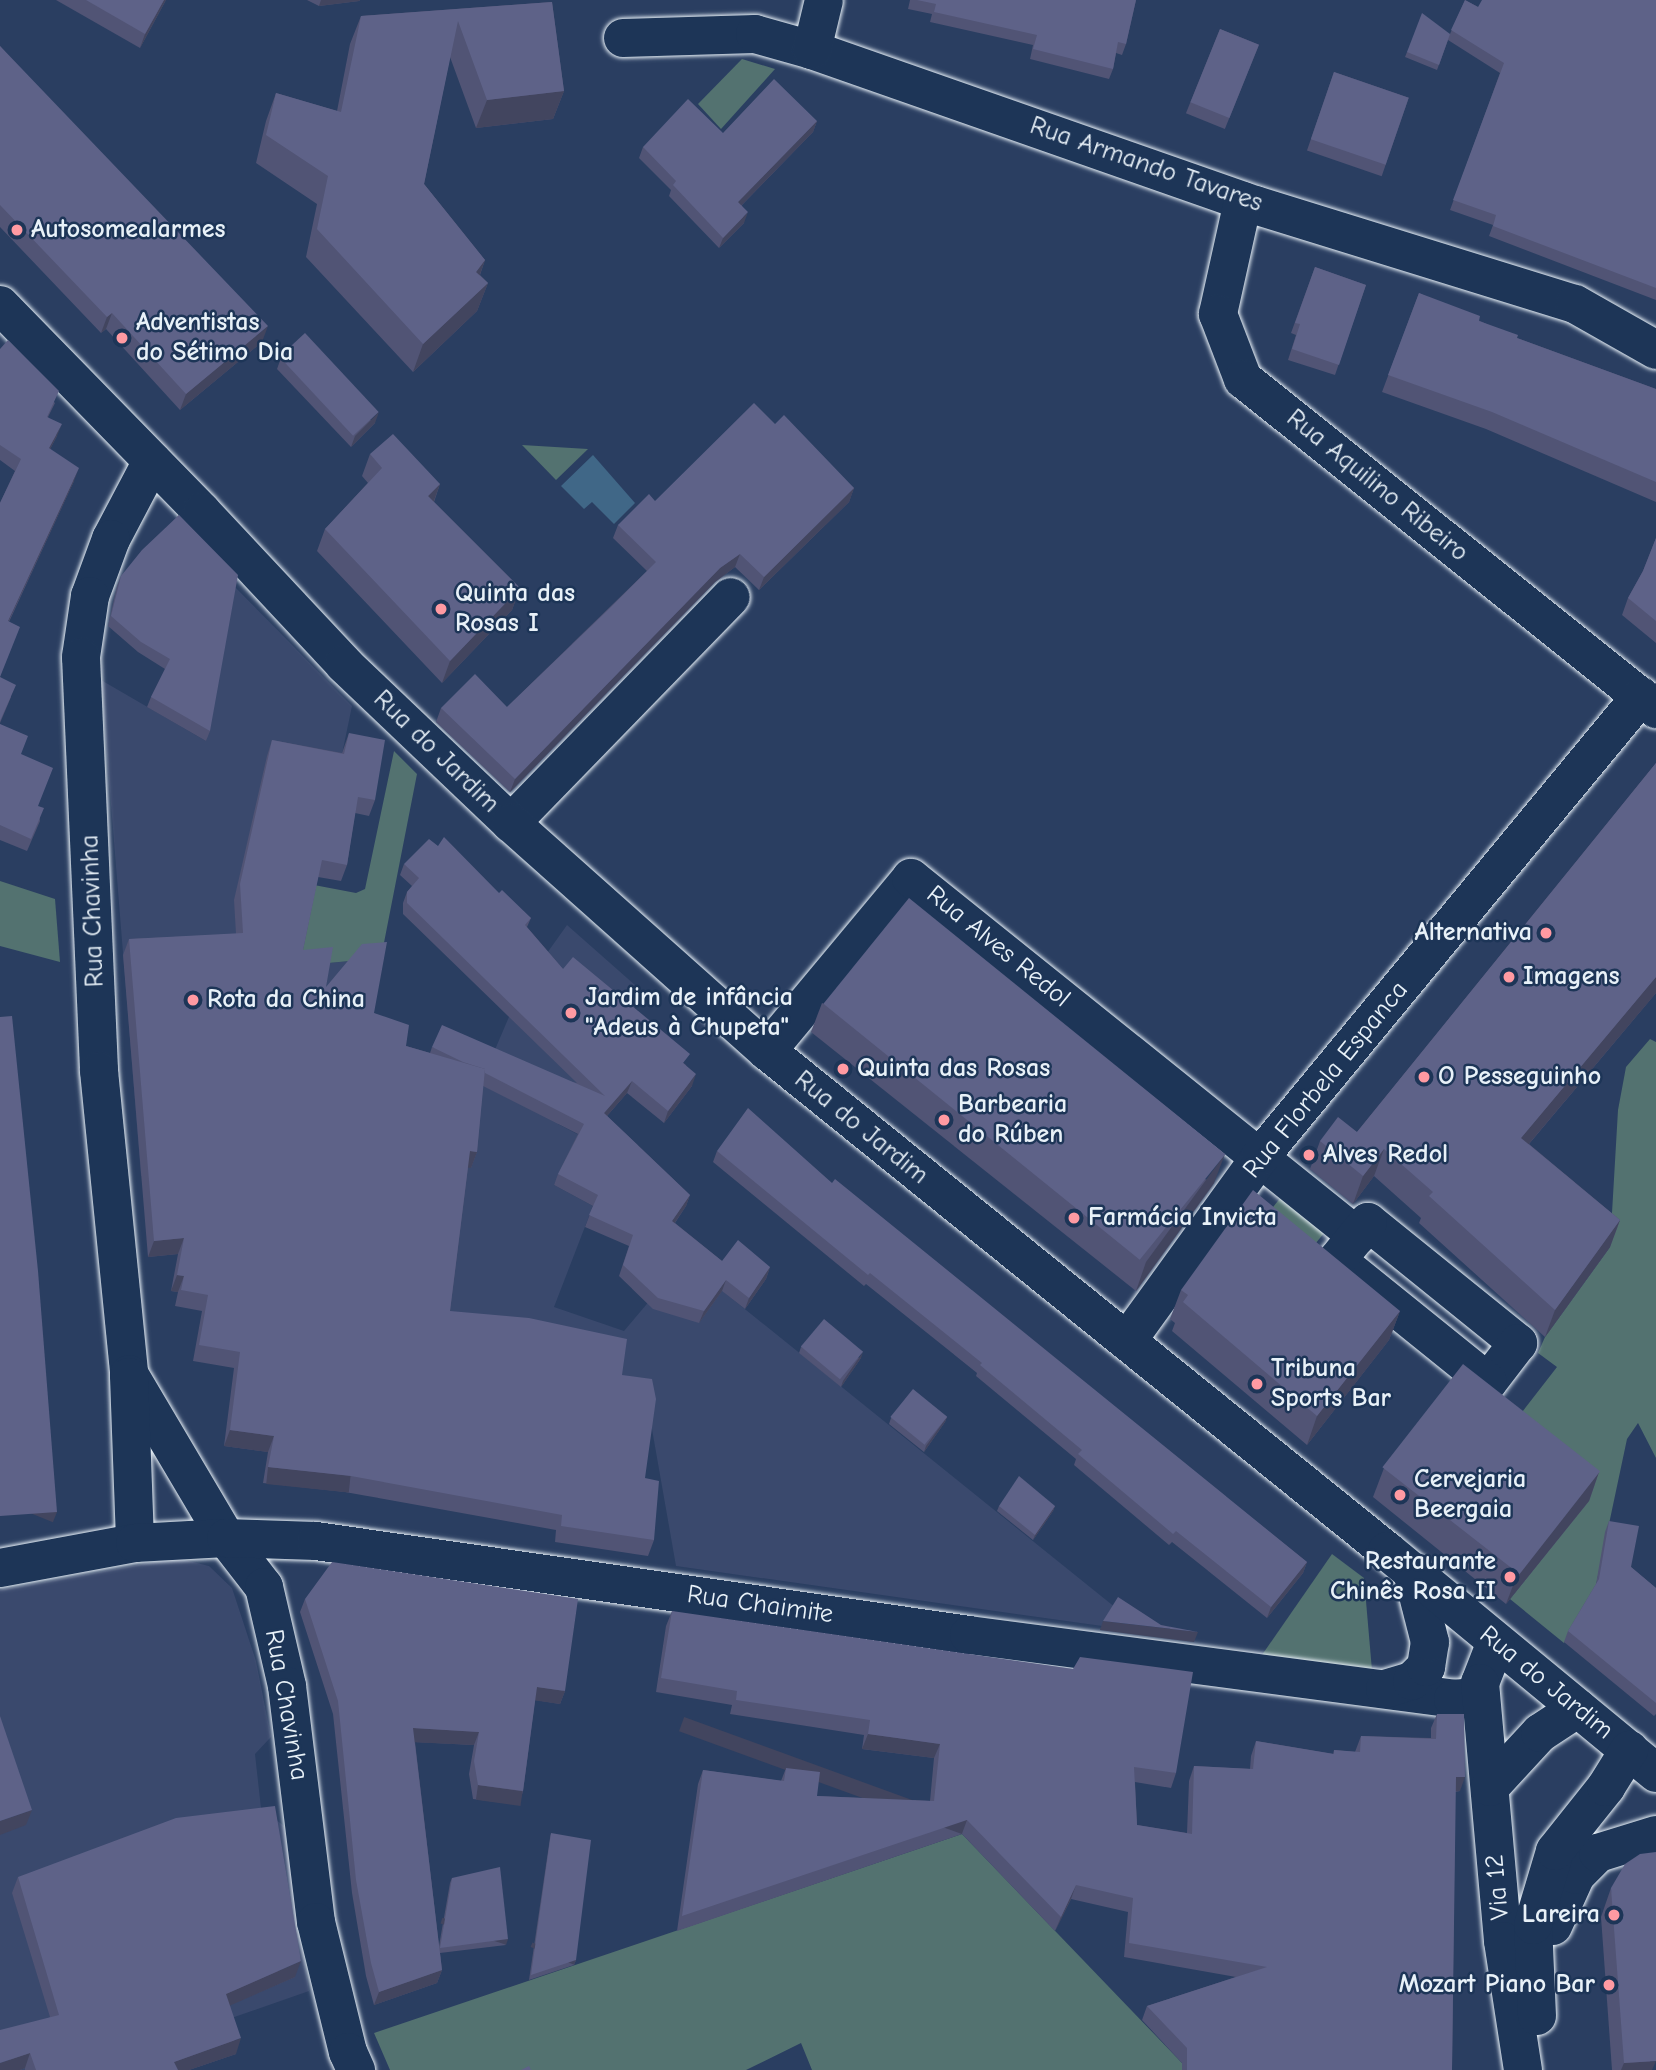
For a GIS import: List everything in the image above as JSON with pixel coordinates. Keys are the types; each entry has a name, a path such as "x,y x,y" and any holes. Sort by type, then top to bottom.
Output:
{"street":[{"path":"812,50 824,0"},
{"name":"Rua Armando Tavares","path":"623,38 755,34 812,50 1243,201 1575,304 1656,350"},
{"name":"Rua Aquilino Ribeiro","path":"1243,201 1218,314 1243,379 1649,702"},
{"name":"Rua do Jardim","path":"0,305 152,461 335,656 511,823 766,1051 1412,1572 1642,1762"},
{"name":"Rua Chavinha","path":"135,1543 129,1374 99,1070 81,657 90,596 110,538 152,461"},
{"path":"511,823 731,597"},
{"name":"Rua Florbela Espanca","path":"1127,1341 1260,1157 1649,702"},
{"name":"Rua Alves Redol","path":"766,1051 911,878 1260,1157"},
{"path":"1260,1157 1357,1236"},
{"path":"1368,1222 1518,1343 1488,1382 1337,1260 1357,1236 1368,1222"},
{"name":"Rua Chavinha","path":"129,1374 226,1538 264,1587 287,1686 316,1922 348,2052 356,2070"},
{"name":"Rua Chaimite","path":"0,1568 135,1543 226,1538 316,1541 969,1635 1454,1699 1480,1696"},
{"name":"Rua Chaimite","path":"1385,1689 1412,1681 1426,1667 1430,1642 1412,1572"},
{"name":"Via 12","path":"1496,1642 1480,1683 1480,1696 1503,1941 1523,2070"},
{"path":"1490,1787 1540,1733 1577,1708"},
{"name":"Via 12","path":"1532,2070 1537,2000 1533,1925 1555,1851 1606,1787 1642,1762"},
{"name":"Via 12","path":"1537,2000 1554,1918 1576,1875 1598,1853 1656,1835"}],"shaded area":[{"path":"593,455 635,503 614,524 592,502 584,509 561,486"},
{"path":"234,586 352,706 298,966 381,958 364,1052 491,1059 520,991 567,925 644,993 558,1124 579,1135 554,1185 593,1206 554,1307 624,1331 684,1260 1116,1608 1102,1626 676,1566 646,1395 316,1350 343,1161 141,1176 101,680 206,741"},
{"path":"177,1558 209,1566 232,1588 256,1661 271,1737 255,1754 261,1808 284,1826 309,1991 82,2070 0,2070 0,1590"}],"green space":[{"path":"742,59 775,69 721,129 698,104"},
{"path":"522,445 588,449 556,480"},
{"path":"394,751 417,774 381,958 297,966 314,885 356,893 365,889"},
{"path":"0,881 55,899 60,962 0,946"},
{"path":"1650,1039 1656,1042 1656,1458 1638,1423 1627,1439 1595,1590 1564,1643 1510,1599 1588,1501 1505,1434 1557,1367 1538,1353 1545,1337 1610,1247 1618,1110 1626,1067"},
{"path":"1286,1191 1330,1226 1302,1260 1258,1225"},
{"path":"1332,1554 1364,1578 1373,1682 1255,1665"},
{"path":"962,1834 1182,2063 1182,2070 812,2070 801,2043 746,2070 390,2070 374,2033"}],"building":[{"path":"86,0 164,0 145,34"},
{"path":"917,0 1136,0 1126,44 1118,42 1113,69 1033,49 1037,35 934,12 936,4"},
{"path":"1465,0 1478,7 1482,0 1656,0 1656,288 1493,226 1496,215 1453,200 1504,63 1451,30"},
{"path":"552,2 564,91 487,100 458,21 424,184 485,260 476,272 488,283 423,344 317,229 328,176 266,135 276,93 341,112 361,16"},
{"path":"1422,13 1450,34 1439,65 1407,52"},
{"path":"1220,29 1259,45 1229,118 1190,102"},
{"path":"0,46 268,326 186,394 112,313 107,317 0,205"},
{"path":"1334,72 1409,98 1386,165 1311,139"},
{"path":"774,79 817,121 738,202 748,212 723,238 673,185 676,181 643,147 688,99 723,133"},
{"path":"1315,267 1366,285 1339,365 1292,349 1300,324 1295,323"},
{"path":"1419,293 1480,316 1479,321 1518,335 1517,338 1656,389 1656,482 1492,412 1388,375"},
{"path":"305,333 379,412 353,436 279,357"},
{"path":"8,340 59,391 47,417 62,424 49,448 79,468 8,621 20,627 0,677 0,503 21,459 0,445 0,349"},
{"path":"754,403 775,424 784,415 854,488 764,577 740,554 720,568 515,779 441,708 475,674 507,707 609,609 656,562 618,525 649,494 655,501"},
{"path":"393,434 440,484 428,496 520,588 450,661 325,529 382,468 370,454"},
{"path":"179,515 238,575 210,731 151,697 170,659 141,642 111,616 121,576 142,550"},
{"path":"1656,538 1656,621 1628,598 1643,571"},
{"path":"0,677 16,685 0,721"},
{"path":"0,724 28,736 21,754 53,768 38,806 44,808 31,839 0,825"},
{"path":"349,733 385,740 375,800 358,797 347,865 322,860 303,950 333,947 326,987 362,944 387,942 374,1013 409,1025 406,1046 485,1069 477,1152 470,1151 450,1311 529,1318 627,1339 622,1375 652,1379 656,1399 645,1478 659,1481 654,1540 561,1526 562,1515 351,1476 268,1467 274,1436 230,1430 240,1352 199,1345 208,1295 181,1290 184,1276 177,1275 184,1238 154,1241 129,939 243,933 240,884 272,740 344,754"},
{"path":"1656,763 1656,977 1521,1138 1620,1220 1555,1310 1429,1196 1433,1192 1384,1149 1363,1176 1320,1141 1338,1117 1357,1132"},
{"path":"444,837 499,893 502,890 531,918 525,925 563,969 573,957 690,1054 683,1063 696,1074 668,1111 632,1081 604,1113 690,1195 672,1221 722,1261 738,1240 770,1267 749,1298 726,1280 704,1311 658,1298 623,1265 633,1235 589,1215 598,1195 558,1174 584,1124 485,1073 485,1069 432,1047 442,1025 605,1096 407,903 407,892 419,878 404,864 429,839 438,846"},
{"path":"909,898 1225,1154 1140,1260 823,1004"},
{"path":"12,1016 38,1271 57,1512 0,1516 0,1017"},
{"path":"748,1108 832,1183 835,1179 1307,1562 1271,1607 1176,1531 1173,1534 1078,1454 1082,1450 980,1365 982,1363 870,1273 868,1275 717,1151"},
{"path":"1253,1190 1400,1311 1317,1416 1183,1302 1188,1295 1181,1290"},
{"path":"824,1319 863,1352 840,1379 801,1347"},
{"path":"1463,1364 1600,1471 1519,1574 1382,1467"},
{"path":"913,1389 947,1417 925,1445 890,1417"},
{"path":"1019,1476 1055,1506 1035,1535 999,1506"},
{"path":"1609,1521 1639,1526 1631,1567 1656,1588 1656,1703 1568,1631 1599,1579"},
{"path":"332,1562 578,1599 565,1691 537,1687 523,1791 478,1785 474,1761 479,1732 413,1728 442,1970 379,1992 356,1880 338,1701 305,1599"},
{"path":"1118,1597 1161,1625 1198,1632 1103,1621"},
{"path":"672,1611 1073,1669 1080,1657 1193,1672 1176,1773 1134,1767 1137,1825 1192,1834 1194,1766 1253,1769 1256,1741 1334,1754 1334,1750 1360,1752 1361,1736 1436,1739 1437,1714 1464,1714 1465,1777 1456,1777 1452,2070 1187,2070 1187,2048 1147,2006 1267,1967 1129,1943 1133,1898 1076,1885 1061,1917 967,1820 682,1916 703,1770 784,1781 786,1768 820,1772 817,1796 934,1801 940,1744 868,1734 870,1720 736,1700 737,1691 661,1678"},
{"path":"0,1716 32,1810 0,1821"},
{"path":"275,1806 301,1961 226,1994 241,2038 174,2062 178,2070 36,2070 30,2053 0,2063 0,2030 59,2015 18,1877 176,1818"},
{"path":"551,1833 591,1840 576,1960 531,1975"},
{"path":"1656,1852 1656,2061 1624,2063 1611,1888 1625,1864 1640,1854"},
{"path":"500,1867 508,1939 440,1948 452,1878"}],"place":[{"name":"Autosomealarmes","path":"17,230"},
{"name":"Adventistas do Sétimo Dia","path":"122,338"},
{"name":"Quinta das Rosas I","path":"441,609"},
{"name":"Alternativa","path":"1546,933"},
{"name":"Imagens","path":"1509,977"},
{"name":"Rota da China","path":"193,1000"},
{"name":"Jardim de infância \"Adeus à Chupeta\"","path":"571,1013"},
{"name":"Quinta das Rosas","path":"843,1069"},
{"name":"O Pesseguinho","path":"1424,1077"},
{"name":"Barbearia do Rúben","path":"944,1120"},
{"name":"Alves Redol","path":"1309,1155"},
{"name":"Farmácia Invicta","path":"1074,1218"},
{"name":"Tribuna Sports Bar","path":"1257,1384"},
{"name":"Cervejaria Beergaia","path":"1400,1495"},
{"name":"Restaurante Chinês Rosa II","path":"1510,1577"},
{"name":"Lareira","path":"1614,1915"},
{"name":"Mozart Piano Bar","path":"1609,1985"}]}
